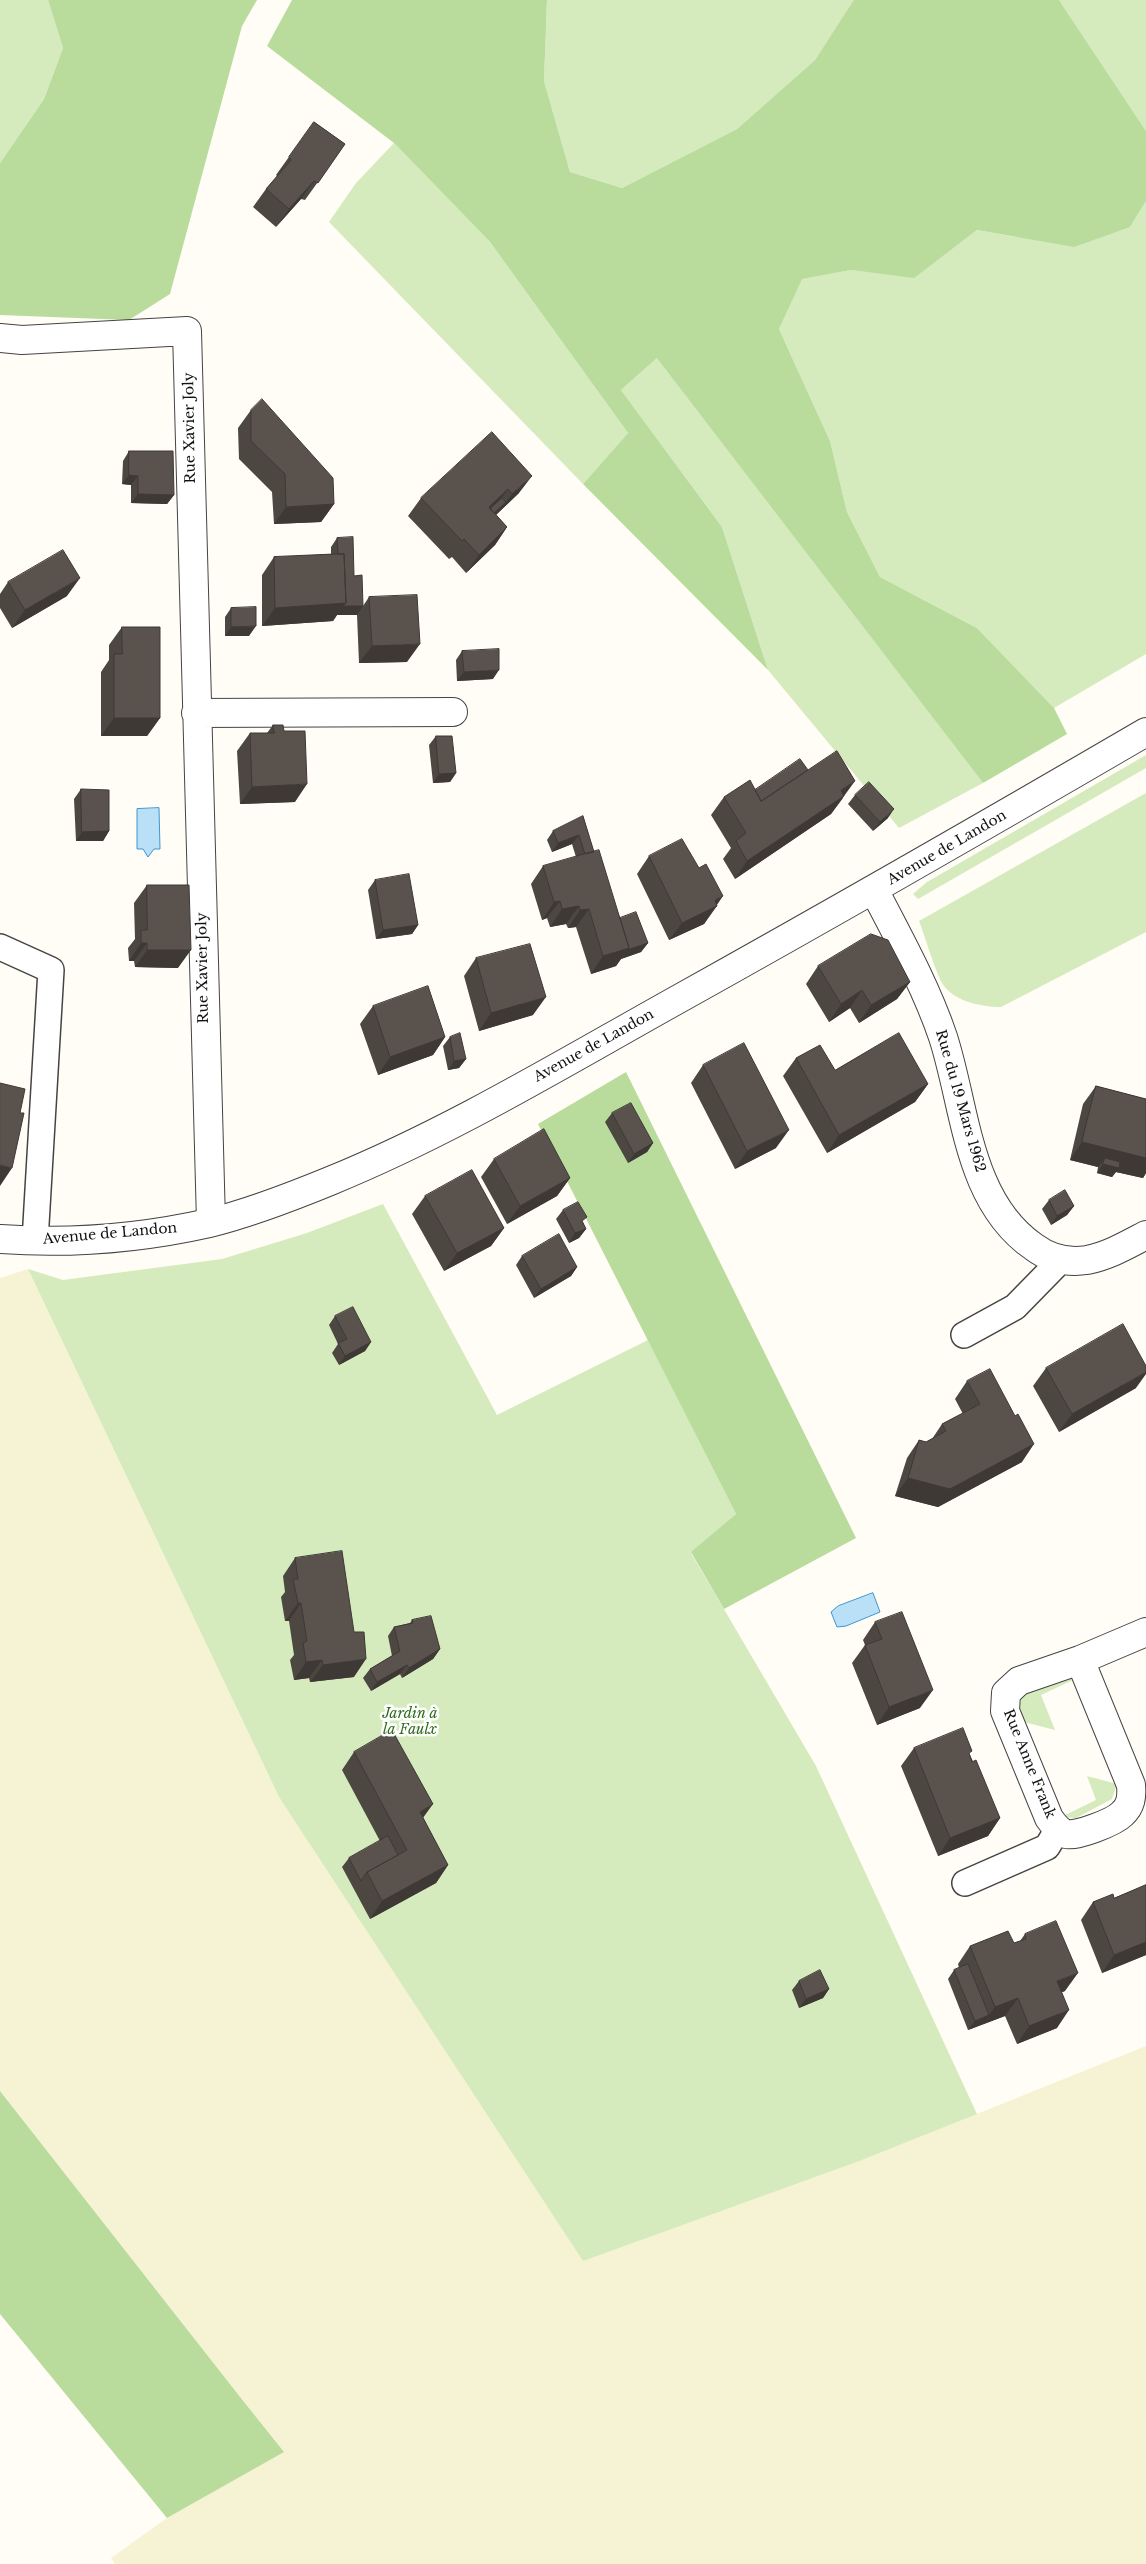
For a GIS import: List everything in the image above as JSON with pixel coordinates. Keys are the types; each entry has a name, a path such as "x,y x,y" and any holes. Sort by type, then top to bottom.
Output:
{"street":[{"name":"Rue Xavier Joly","path":"0,338 22,340 187,331 211,1222"},
{"path":"196,713 453,712"},
{"name":"Avenue de Landon","path":"0,1239 34,1241 148,1233 211,1222 290,1198 365,1167 426,1138 874,890 1146,732"},
{"name":"Rue du 19 Mars 1962","path":"874,890 935,1015 944,1039 970,1144 990,1195 1010,1228 1022,1239 1060,1261"},
{"path":"1060,1261 1087,1260 1113,1252 1146,1235"},
{"name":"Rue Anne Frank","path":"1080,1660 1131,1785 1132,1796 1121,1816 1078,1834 1067,1834 1058,1829 1049,1818 1004,1711 1006,1693 1019,1681 1080,1660 1146,1632"}],"lane":[{"path":"0,947 51,970 34,1241"},
{"path":"964,1335 1015,1307 1060,1261"},
{"path":"965,1883 1047,1846 1058,1829"}],"shaded area":[{"path":"28,1269 279,1797 366,1927 862,2160 1146,2046 1146,2564 115,2564 111,2558 167,2518 283,2452 0,2091 0,1278"}],"green space":[{"path":"0,0 48,0 63,48 44,99 0,163"},
{"path":"48,0 257,0 242,26 170,294 129,320 0,315 0,163 44,99 63,48"},
{"path":"292,0 547,0 544,81 570,172 622,188 737,129 815,60 854,0 1059,0 1146,131 1146,201 1130,227 1074,247 977,230 914,278 851,270 802,279 779,329 830,441 847,512 880,577 977,628 1054,708 1067,734 983,783 657,358 621,390 722,527 768,670 583,484 628,433 490,242 394,143 267,46"},
{"path":"547,0 855,0 815,60 737,129 622,188 570,172 544,81"},
{"path":"1059,0 1146,0 1146,131"},
{"path":"394,143 490,242 628,433 583,484 329,222 356,183"},
{"path":"1146,201 1146,654 1054,708 977,628 880,577 847,512 830,441 779,329 801,279 851,270 914,277 977,230 1016,237 1130,227"},
{"path":"658,357 983,783 899,828 768,670 722,527 621,390"},
{"path":"1146,755 1146,768 918,899 913,894 927,882"},
{"path":"1146,793 1146,932 1001,1007 970,1003 955,996 944,986 919,921"},
{"path":"626,1072 856,1538 724,1609 691,1552 736,1514 538,1124"},
{"name":"Jardin à la Faulx","path":"383,1204 497,1415 648,1340 736,1514 691,1553 816,1766 977,2114 862,2160 583,2261 279,1797 28,1269 63,1280 222,1259 307,1233"},
{"path":"1068,1678 1073,1680 1041,1695 1055,1730 1024,1722 1017,1708 1017,1701 1025,1693"},
{"path":"1087,1776 1117,1784 1112,1799 1076,1818 1061,1817 1096,1800"},
{"path":"0,2091 284,2452 167,2518 0,2314"}],"water":[{"path":"159,808 160,849 154,849 148,857 143,849 137,849 137,809"},
{"path":"873,1593 880,1612 846,1626 837,1627 831,1612 838,1606"}],"building":[{"path":"314,122 345,144 318,183 314,181 289,209 266,189 291,160 289,157"},
{"path":"262,399 333,478 334,504 286,507 285,474 251,441 251,410"},
{"path":"492,432 532,476 512,494 508,489 489,507 507,527 479,555 464,539 462,541 421,498"},
{"path":"129,451 173,451 174,495 138,494 138,476 129,475"},
{"path":"502,498 506,502 494,513 490,509"},
{"path":"353,537 354,576 362,575 363,606 343,606 346,603 344,554 338,554 337,538"},
{"path":"63,550 80,578 25,610 8,582"},
{"path":"344,554 346,603 275,608 274,557"},
{"path":"417,595 420,644 372,646 369,597"},
{"path":"256,607 256,626 231,627 231,608"},
{"path":"122,627 160,627 160,718 114,718 114,654 122,654"},
{"path":"499,649 499,670 464,672 462,651"},
{"path":"273,725 283,725 284,731 305,731 307,784 252,787 250,733 274,733"},
{"path":"436,736 452,736 456,773 439,774"},
{"path":"837,751 855,781 841,790 844,796 747,861 736,841 746,833 724,797 750,780 761,801"},
{"path":"800,759 808,770 761,801 755,790"},
{"path":"869,782 894,809 880,822 855,795"},
{"path":"81,789 109,790 109,831 82,832"},
{"path":"583,816 594,852 585,854 579,835 558,843 553,831"},
{"path":"682,839 699,868 706,864 723,896 715,900 717,906 682,923 649,856"},
{"path":"599,850 629,948 603,956 589,909 580,910 579,906 562,909 560,901 554,902 543,866"},
{"path":"409,874 418,925 383,930 375,880"},
{"path":"147,885 189,885 191,950 147,950 147,943 141,943 141,930 147,930"},
{"path":"636,912 648,943 627,950 629,948 620,918"},
{"path":"871,934 888,940 910,982 871,1005 862,990 841,1004 818,966"},
{"path":"530,944 546,997 491,1013 476,958"},
{"path":"428,986 445,1037 390,1057 373,1006"},
{"path":"460,1033 466,1059 454,1061 450,1037"},
{"path":"899,1033 928,1084 839,1135 796,1058 820,1045 835,1070"},
{"path":"744,1043 789,1130 747,1151 703,1065"},
{"path":"0,1083 25,1089 20,1113 24,1113 12,1168 0,1165"},
{"path":"1096,1086 1146,1099 1146,1158 1082,1142"},
{"path":"631,1103 653,1143 634,1154 612,1113"},
{"path":"544,1129 570,1178 520,1206 494,1159"},
{"path":"1105,1158 1120,1162 1119,1168 1103,1164"},
{"path":"472,1170 504,1228 457,1253 425,1196"},
{"path":"1065,1190 1074,1206 1057,1216 1049,1200"},
{"path":"578,1202 587,1217 582,1221 586,1229 575,1233 563,1210"},
{"path":"559,1234 577,1267 541,1289 522,1256"},
{"path":"353,1307 371,1342 345,1356 338,1343 347,1339 335,1316"},
{"path":"1123,1324 1146,1366 1146,1372 1072,1414 1046,1368"},
{"path":"990,1369 1015,1416 1018,1414 1034,1444 950,1489 908,1478 919,1440 926,1442 946,1431 942,1424 980,1404 967,1381"},
{"path":"342,1551 354,1632 364,1632 366,1659 323,1665 322,1660 306,1662 303,1643 307,1641 301,1603 298,1603 293,1579 298,1579 295,1558"},
{"path":"902,1612 933,1690 889,1707 865,1645 882,1639 875,1622"},
{"path":"431,1616 440,1649 409,1668 407,1665 377,1682 370,1669 400,1651 394,1627 413,1623 412,1620"},
{"path":"963,1728 972,1751 969,1753 972,1762 976,1760 1000,1818 950,1838 914,1748"},
{"path":"392,1730 433,1804 420,1812 448,1865 382,1901 367,1872 407,1850 354,1752"},
{"path":"388,1836 398,1855 367,1872 361,1881 349,1858"},
{"path":"1146,1885 1146,1942 1114,1955 1093,1902 1113,1894 1114,1898"},
{"path":"1056,1921 1078,1973 1057,1981 1069,2010 1029,2026 1018,1998 995,2007 970,1946 1008,1931 1014,1943 1026,1939 1025,1934"},
{"path":"968,1964 989,2015 975,2021 954,1970"},
{"path":"820,1970 829,1989 806,1999 799,1981"}]}
